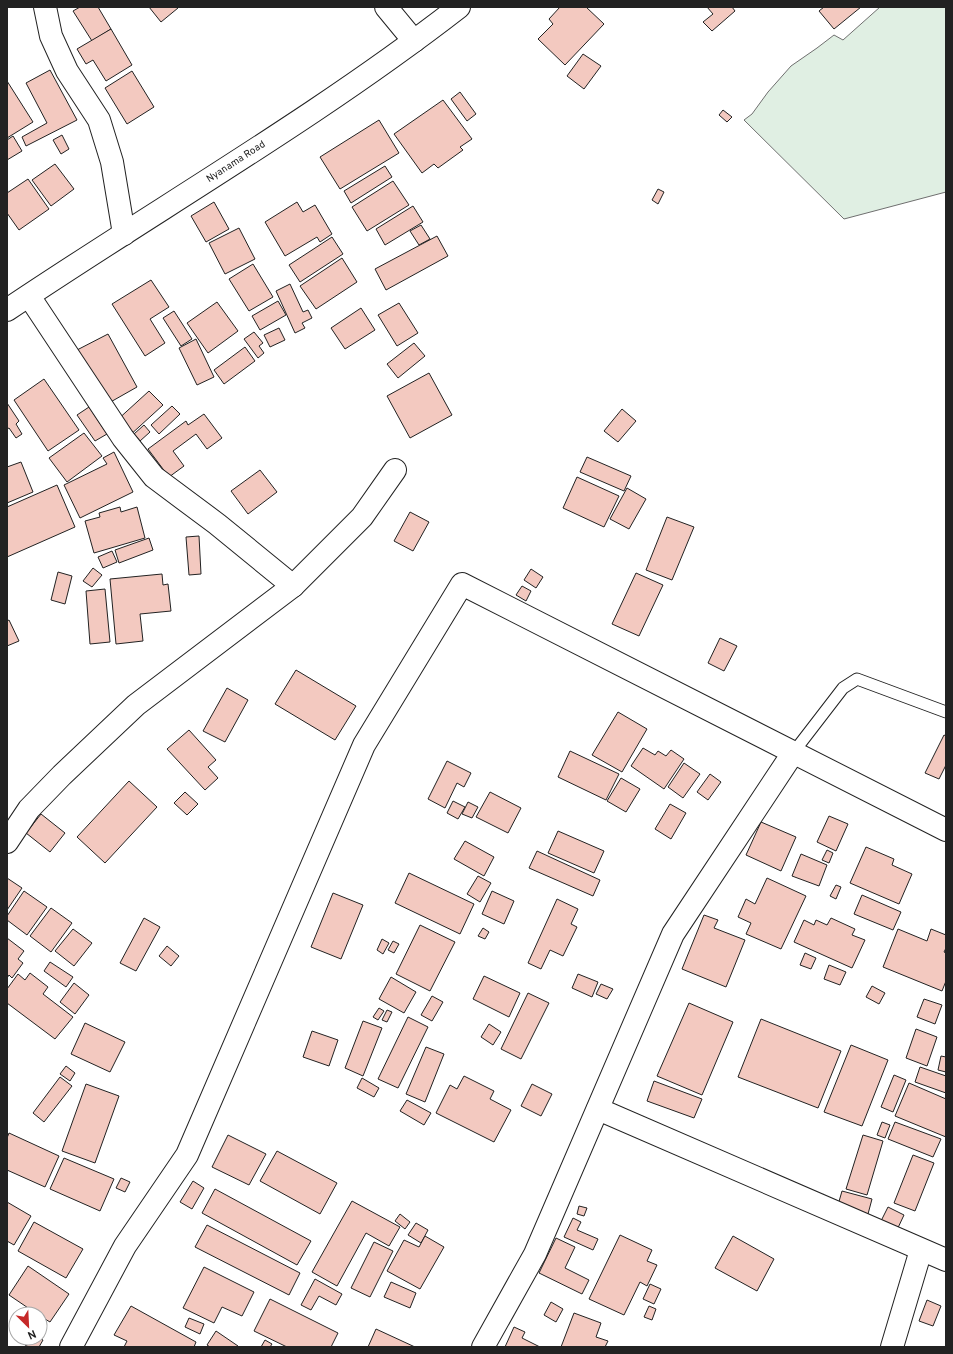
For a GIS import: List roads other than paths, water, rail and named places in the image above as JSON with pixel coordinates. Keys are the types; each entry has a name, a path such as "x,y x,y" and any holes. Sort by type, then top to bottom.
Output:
{"street":[{"path":"45,7 51,36 67,71 99,120 112,162 124,234"},
{"path":"386,7 414,41"},
{"name":"Nyanama Road","path":"7,310 303,119 414,41 459,7"},
{"path":"29,296 123,438 154,477 217,524 293,586"},
{"path":"7,842 29,809 62,774 136,705 293,586 362,516 395,470"},
{"path":"71,1347 125,1246 187,1155 364,745 462,584 946,830"},
{"path":"483,1347 535,1254 673,934 793,753"},
{"path":"598,1109 946,1260"},
{"path":"892,1347 921,1250"}],"lane":[{"path":"793,753 843,688 857,679 946,712"}]}
